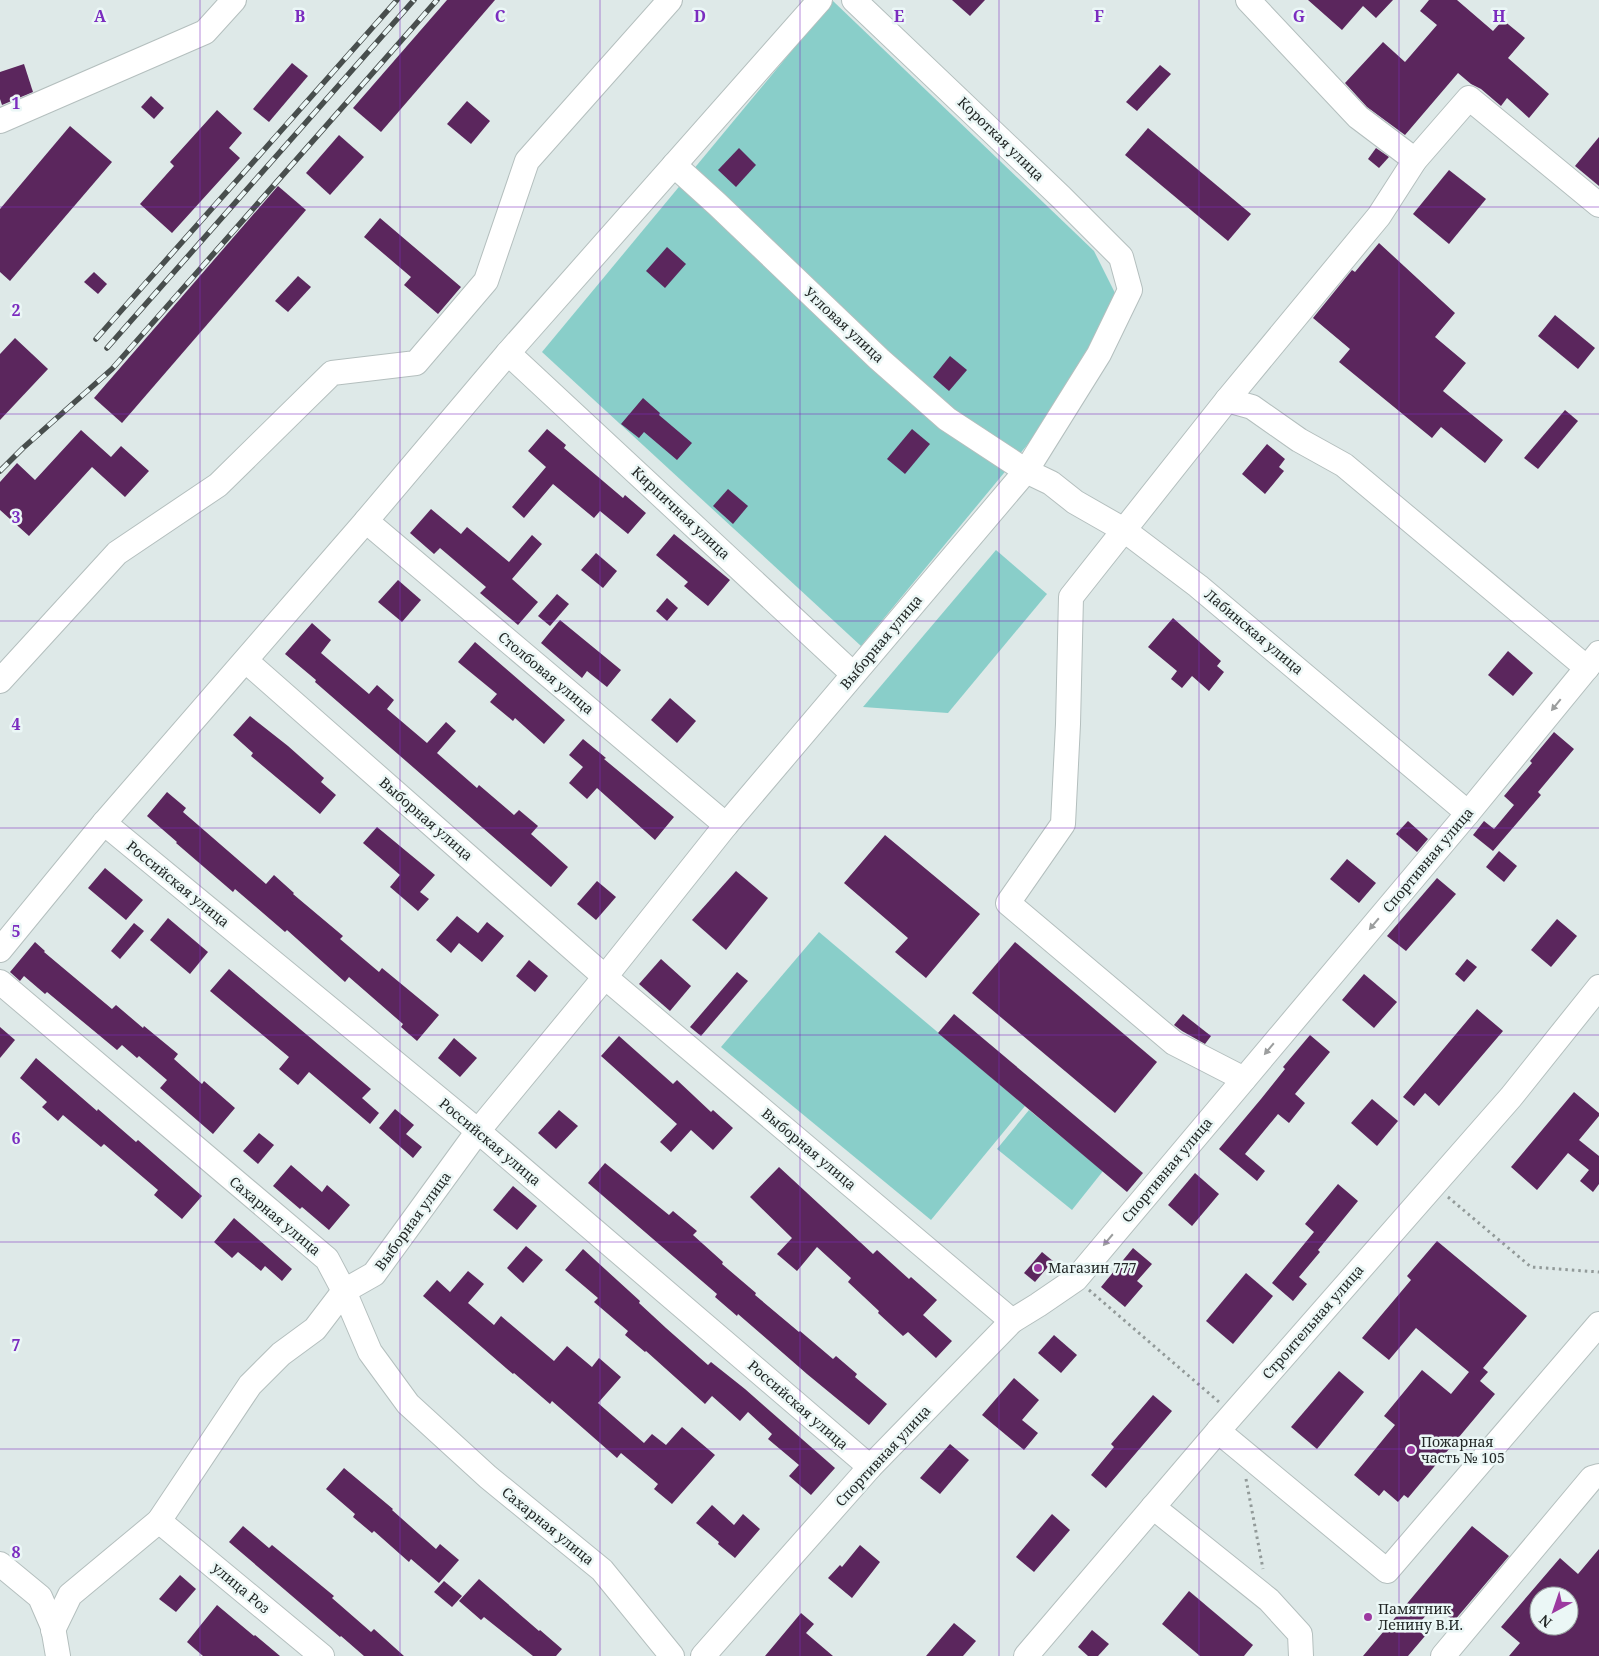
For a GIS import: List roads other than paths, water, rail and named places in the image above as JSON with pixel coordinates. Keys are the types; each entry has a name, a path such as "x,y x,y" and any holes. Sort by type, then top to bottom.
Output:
{"street":[{"path":"0,121 205,32 234,0"},
{"path":"0,681 117,553 218,485 332,373 416,363 486,280 527,161 670,0"},
{"path":"0,950 104,824 366,521 508,352 820,0"},
{"name":"Короткая улица","path":"854,0 1061,197 1121,257 1130,290"},
{"path":"1248,0 1358,117 1415,160"},
{"path":"1244,1079 1174,1043 1008,903 1063,824 1071,597 1228,400 1380,216 1415,160 1469,98 1599,205"},
{"name":"Угловая улица","path":"674,165 718,204 879,359 947,419 1026,472"},
{"name":"Выборная улица","path":"344,1291 374,1274 478,1131 605,977 726,825 1026,472 1099,354 1130,290"},
{"name":"Кирпичная улица","path":"508,352 853,674"},
{"path":"1228,400 1252,407 1299,440 1344,465 1593,660"},
{"name":"Лабинская улица","path":"1026,472 1051,483 1075,502 1124,530 1198,586 1468,813"},
{"name":"Столбовая улица","path":"366,521 726,825"},
{"name":"Спортивная улица","path":"703,1656 870,1467 1012,1321 1076,1278 1468,813 1593,660"},
{"name":"Выборная улица","path":"246,661 605,977 1012,1321"},
{"name":"Российская улица","path":"104,824 478,1131 870,1467"},
{"name":"Сахарная улица","path":"0,982 327,1259 344,1291 370,1352 408,1404 488,1478 602,1570 672,1656"},
{"name":"Строительная улица","path":"1026,1656 1225,1422 1511,1097 1599,987"},
{"path":"53,1630 70,1595 159,1521 250,1385 281,1354 315,1329 344,1291"},
{"path":"1225,1422 1240,1449 1387,1571 1599,1324"},
{"path":"1443,1656 1592,1478 1599,1476"},
{"path":"1153,1507 1269,1600 1300,1634 1301,1656"},
{"name":"улица Роз","path":"159,1521 322,1656"},
{"path":"0,1564 40,1597 53,1630 58,1656"},
{"path":"40,1597 70,1595"}],"railway":[{"path":"96,339 397,0"},
{"path":"107,348 414,0"},
{"path":"0,471 23,448 112,369 437,0"}],"place":[{"name":"Магазин 777","path":"1038,1268"},
{"name":"Пожарная часть № 105","path":"1411,1450"},
{"name":"Памятник Ленину В.И.","path":"1368,1617"}]}
